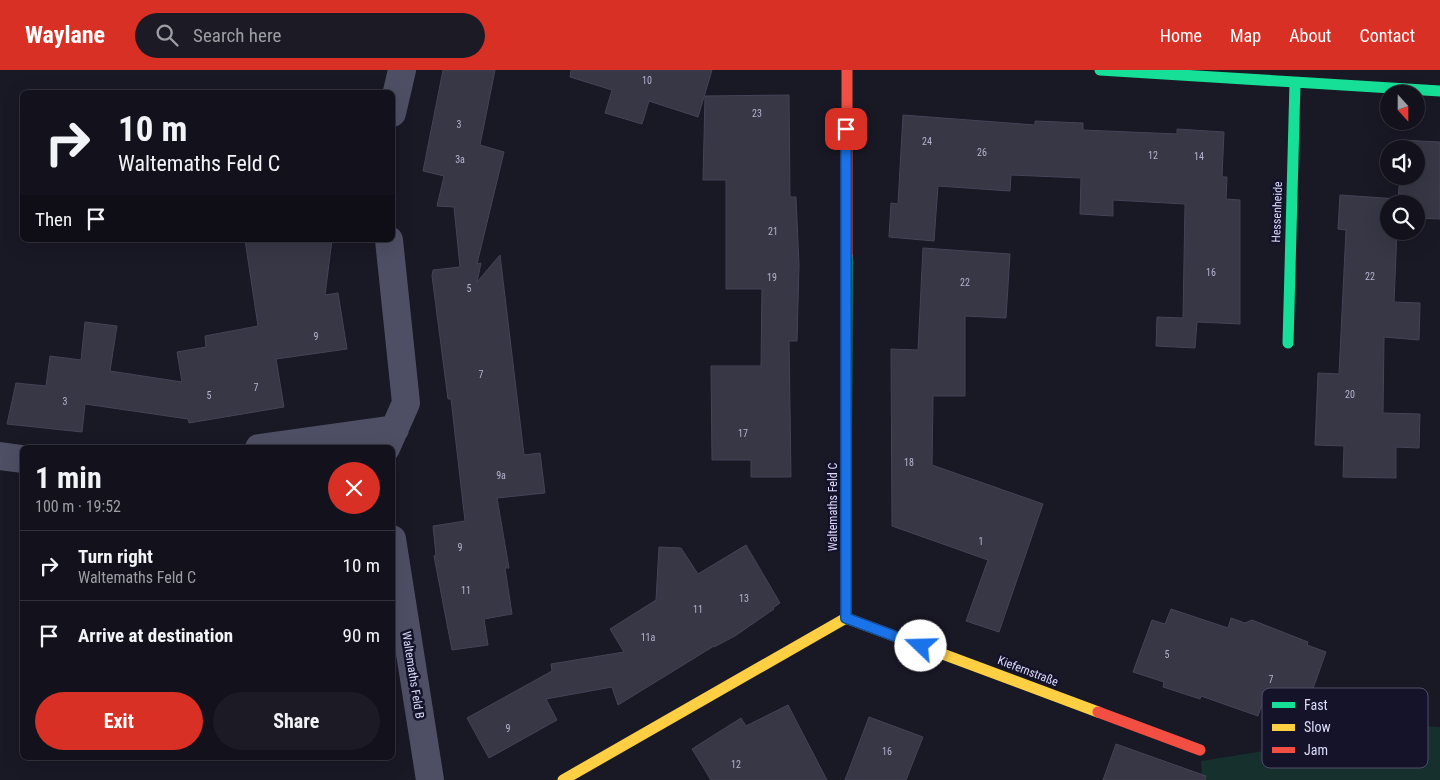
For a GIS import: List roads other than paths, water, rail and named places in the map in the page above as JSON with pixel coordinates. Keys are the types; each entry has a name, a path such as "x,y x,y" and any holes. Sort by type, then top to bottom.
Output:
{"street":[{"path":"395,100 402,70"},
{"name":"Waltemaths Feld C","path":"846,70 846,618"},
{"path":"1100,70 1440,91"},
{"name":"Hessenheide","path":"1288,343 1295,82"},
{"path":"298,445 390,438 406,403 389,242"},
{"path":"0,456 20,459"},
{"name":"Waltemaths Feld B","path":"395,558 430,780"},
{"path":"563,780 846,618"},
{"name":"Kiefernstraße","path":"846,618 1200,750"}]}
